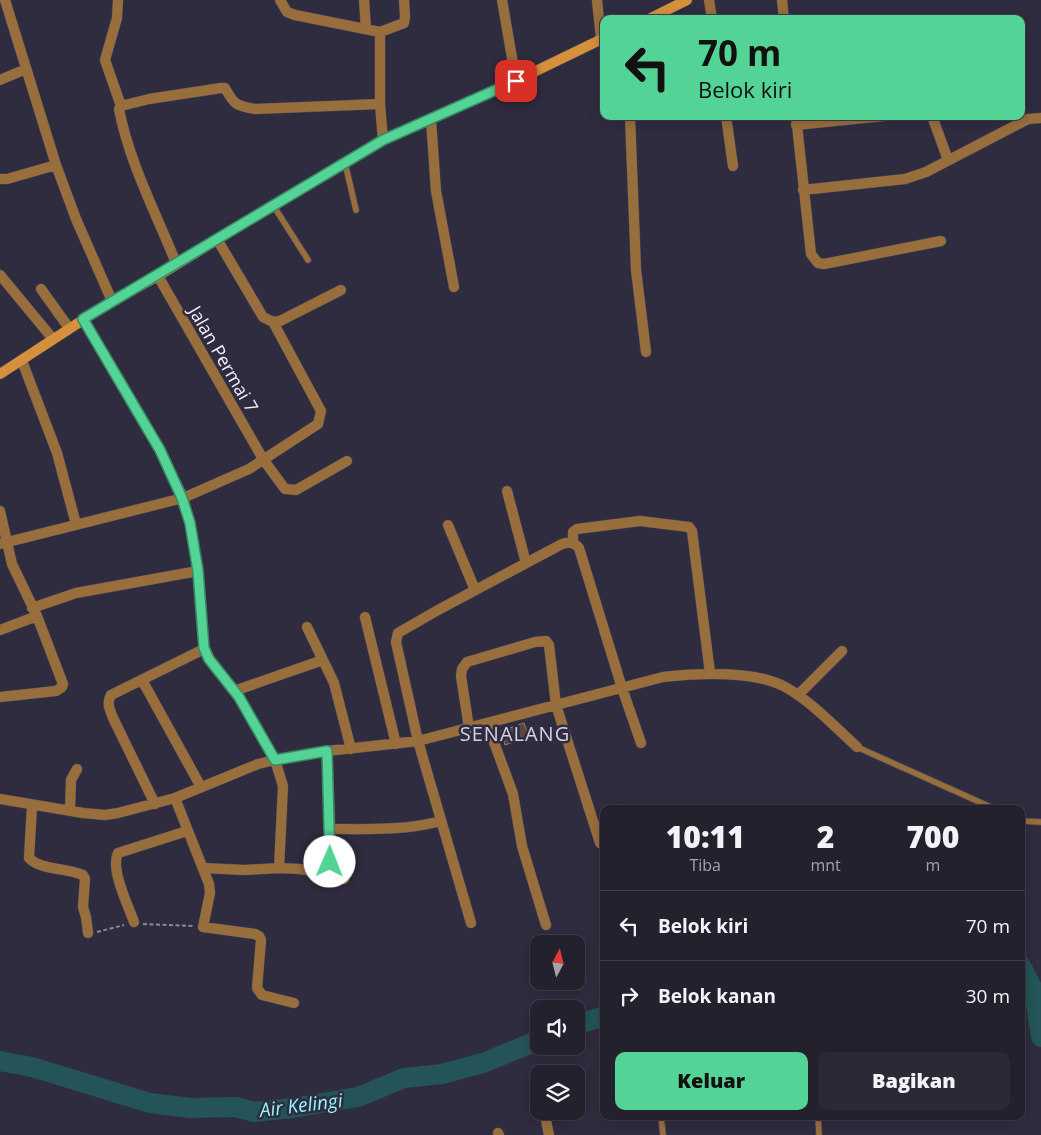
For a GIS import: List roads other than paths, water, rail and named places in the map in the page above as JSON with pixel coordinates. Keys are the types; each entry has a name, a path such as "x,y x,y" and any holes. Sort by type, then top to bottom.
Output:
{"main road":[{"path":"657,15 681,2"},
{"path":"0,374 112,301 158,276 176,263 383,140 516,81 600,40"}],"street":[{"path":"5,0 56,165 76,219 112,301"},
{"path":"118,0 117,18 105,60 121,106 123,124 136,166 176,263"},
{"path":"280,0 287,12 295,15 380,32 404,23 404,0"},
{"path":"364,0 366,29"},
{"path":"502,0 516,81"},
{"path":"597,0 600,23"},
{"path":"710,0 712,15"},
{"path":"782,0 784,15"},
{"path":"380,32 380,104 383,140"},
{"path":"0,80 26,69"},
{"path":"121,106 221,88 225,88 233,102 240,106 255,109 380,104"},
{"path":"803,190 905,179 926,172 1028,119 1041,118"},
{"path":"431,120 436,191 454,287"},
{"path":"630,120 636,270 646,352"},
{"path":"727,120 733,166"},
{"path":"796,120 811,254 818,263 824,264 941,242"},
{"path":"933,120 948,160"},
{"path":"0,179 7,179 56,165"},
{"path":"3,543 182,498 249,469 318,424 322,411 273,322 263,317 217,239"},
{"path":"0,275 53,338"},
{"name":"Jalan Permai 7","path":"158,276 263,459 286,489 296,490 347,460"},
{"path":"41,289 69,328"},
{"path":"273,322 280,321 341,290"},
{"path":"83,319 160,450 182,498 190,523 198,571 204,648 209,659 234,691 275,760 283,786 279,868"},
{"path":"22,361 57,453 76,524"},
{"path":"507,491 526,563"},
{"path":"0,511 3,543 34,612 63,684 56,691 0,697"},
{"path":"572,543 573,532 577,529 640,521 689,527 692,531 710,673"},
{"path":"448,525 475,590"},
{"path":"472,923 418,741 396,637 402,630 562,544 572,543 579,548 641,743"},
{"path":"0,630 76,593 198,571"},
{"path":"365,617 396,744"},
{"path":"307,627 336,689 352,748"},
{"path":"469,728 461,676 462,669 467,662 536,642 546,641 549,644 556,705 600,843"},
{"path":"155,804 108,704 111,695 204,648"},
{"path":"798,695 842,651"},
{"path":"234,691 323,660"},
{"path":"0,799 32,806 105,815 175,798 258,764 275,760 327,751 418,741 663,677 710,673 746,676 785,687 798,695 857,747"},
{"path":"142,680 200,787"},
{"path":"487,723 513,794 522,846 546,925"},
{"path":"327,751 330,829 329,875"},
{"path":"70,811 71,780 76,769"},
{"path":"175,798 209,884 210,893 203,927 259,936 261,940 256,988 258,992 262,995 294,1003"},
{"path":"32,806 29,858 44,866 83,875 85,879 83,907 88,933"},
{"path":"330,829 395,829 424,826 441,821"},
{"path":"134,922 116,869 115,859 118,853 187,830"},
{"path":"203,868 245,870 300,869 344,879"},
{"path":"546,1120 549,1135"}],"lane":[{"path":"345,163 356,210"},
{"path":"274,205 308,260"},
{"path":"857,747 986,805"},
{"path":"1025,821 1041,822"},
{"path":"661,1120 663,1135"},
{"path":"818,1120 819,1135"}],"waterway":[{"name":"Air Kelingi","path":"1025,974 1034,991 1041,1037"},
{"name":"Air Kelingi","path":"585,1022 600,1017"},
{"name":"Air Kelingi","path":"0,1061 32,1067 150,1103 190,1108 236,1107 254,1112 358,1097 404,1078 442,1074 483,1063 530,1044"}],"district":[{"name":"SENALANG","path":"515,733"}]}
